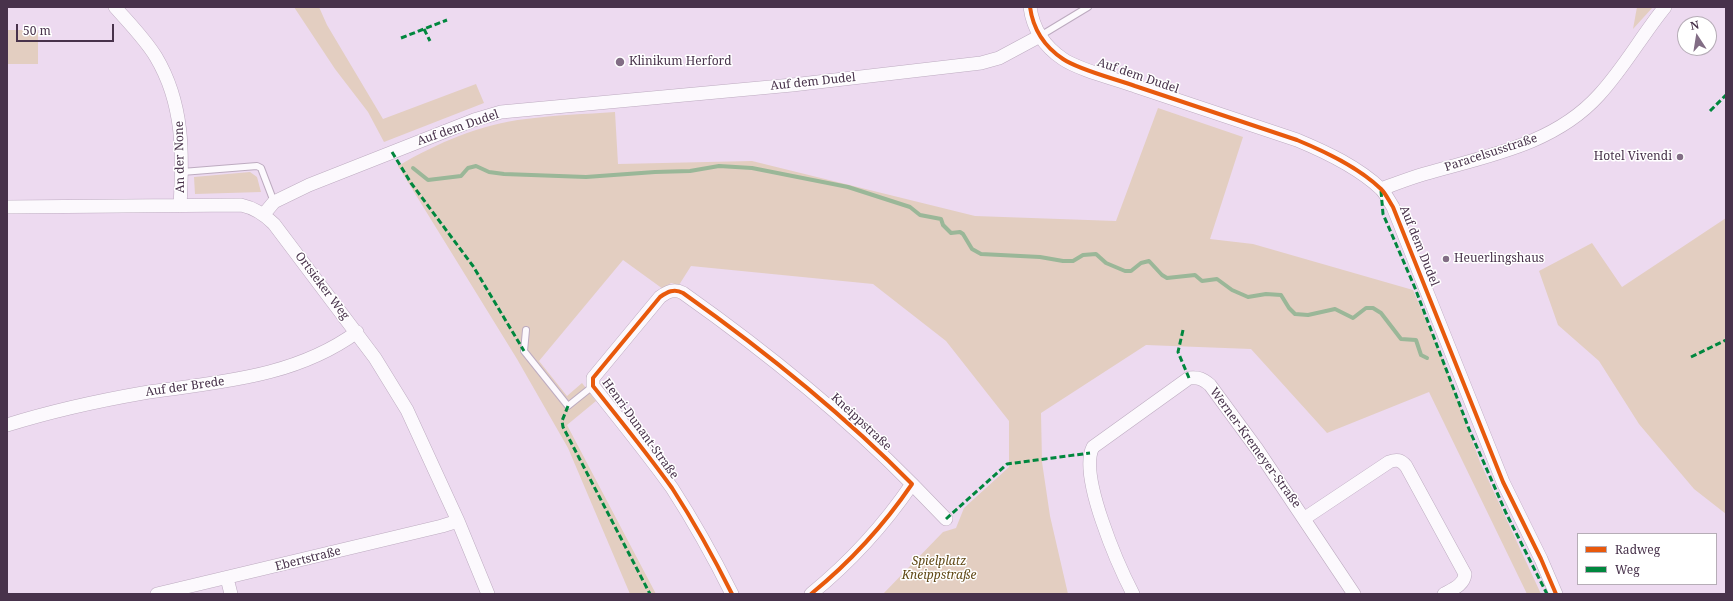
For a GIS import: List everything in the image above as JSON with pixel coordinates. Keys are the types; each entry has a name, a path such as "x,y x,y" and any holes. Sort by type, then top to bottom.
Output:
{"street":[{"name":"An der None","path":"116,7 156,56 173,93 181,131 182,172 180,206"},
{"path":"1030,7 1033,21 1040,36"},
{"name":"Paracelsusstraße","path":"1381,190 1423,174 1517,147 1545,135 1563,124 1578,114 1599,95 1665,7"},
{"name":"Auf dem Dudel","path":"264,214 274,202 316,182 474,120 501,112 792,85 981,63 999,58 1040,36 1048,47 1064,60 1303,143 1322,151 1353,168 1381,190 1393,207 1503,482 1541,559 1556,594"},
{"name":"Ortsieker Weg","path":"7,207 241,205 252,207 264,214 274,224 357,332 407,410 458,520 488,594"},
{"name":"Kneippstraße","path":"672,291 678,290 683,293 737,331 802,382 860,432 946,519"},
{"name":"Henri-Dunant-Straße","path":"672,291 660,298 593,378 594,386 646,452 672,489 698,530 732,594"},
{"name":"Auf der Brede","path":"7,425 88,402 218,383 264,374 295,365 320,354 343,343 357,332"},
{"name":"Werner-Kremeyer-Straße","path":"1133,594 1117,562 1101,516 1094,489 1090,452 1093,447 1189,378 1203,379 1258,449 1354,594"},
{"path":"1305,518 1390,462 1396,459 1402,461 1465,574 1465,579 1460,585 1444,594"},
{"path":"811,594 880,526 912,484"},
{"name":"Ebertstraße","path":"157,594 442,526 458,520"},
{"path":"227,578 231,594"}],"lane":[{"path":"1040,36 1088,7"},
{"path":"182,172 256,166 261,168 274,202"},
{"path":"526,330 524,351 568,406 594,386"}],"green space":[{"path":"294,7 319,7 327,25 383,119 476,84 484,103 384,142 368,112 335,69"},
{"path":"1637,7 1653,7 1633,29"},
{"path":"7,30 38,30 38,64 7,64"},
{"name":"Spielplatz Kneippstraße","path":"1158,108 1243,137 1210,239 1253,244 1413,290 1444,362 1480,462 1541,594 1527,594 1429,392 1327,433 1251,349 1146,345 1041,413 1042,462 1050,516 1068,594 883,594 943,532 956,528 964,508 1009,467 1009,421 946,341 873,284 691,266 679,285 671,283 663,289 623,260 539,361 567,396 582,383 596,401 567,425 656,594 630,594 568,448 517,359 398,166 444,142 492,125 537,118 615,112 618,164 752,161 975,216 1116,221"},
{"path":"250,172 257,177 261,192 195,194 194,177"},
{"path":"1726,218 1726,514 1694,489 1639,424 1599,361 1558,325 1539,271 1592,243 1622,287"}],"waterway":[{"path":"413,168 428,180 461,176 468,168 476,166 489,172 504,174 586,177 690,171 719,166 752,168 848,187 910,207 920,215 941,219 943,225 951,233 960,232 963,234 972,249 981,254 1040,257 1063,261 1073,261 1083,255 1096,254 1106,263 1125,271 1131,271 1141,263 1149,261 1162,275 1167,278 1195,275 1202,281 1217,279 1232,290 1248,297 1266,294 1281,295 1289,308 1295,314 1308,315 1335,309 1353,318 1366,308 1373,308 1381,313 1401,339 1416,340 1421,355 1427,358"}],"marked path":[{"path":"401,38 447,20"},
{"path":"424,29 430,41"},
{"path":"1710,111 1726,95"},
{"path":"392,152 411,183 473,266 524,351"},
{"path":"1381,191 1383,214 1415,288 1469,429 1506,513 1547,594"},
{"path":"1183,330 1178,352 1189,378"},
{"path":"1691,357 1726,340"},
{"path":"568,406 562,421 563,427 650,594"},
{"path":"946,519 1007,464 1090,453"}],"cycle path":[{"path":"1030,7 1034,23 1045,43 1063,59 1070,63 1098,74 1297,140 1352,167 1383,191 1393,207 1503,482 1541,559 1556,594"},
{"path":"732,594 704,540 672,488 593,386 593,378 660,297 671,291 683,293 773,360 858,432 912,484 878,529 839,570 811,594"}],"place":[{"name":"Klinikum Herford","path":"620,62"},
{"name":"Hotel Vivendi","path":"1680,157"},
{"name":"Heuerlingshaus","path":"1446,259"}]}
